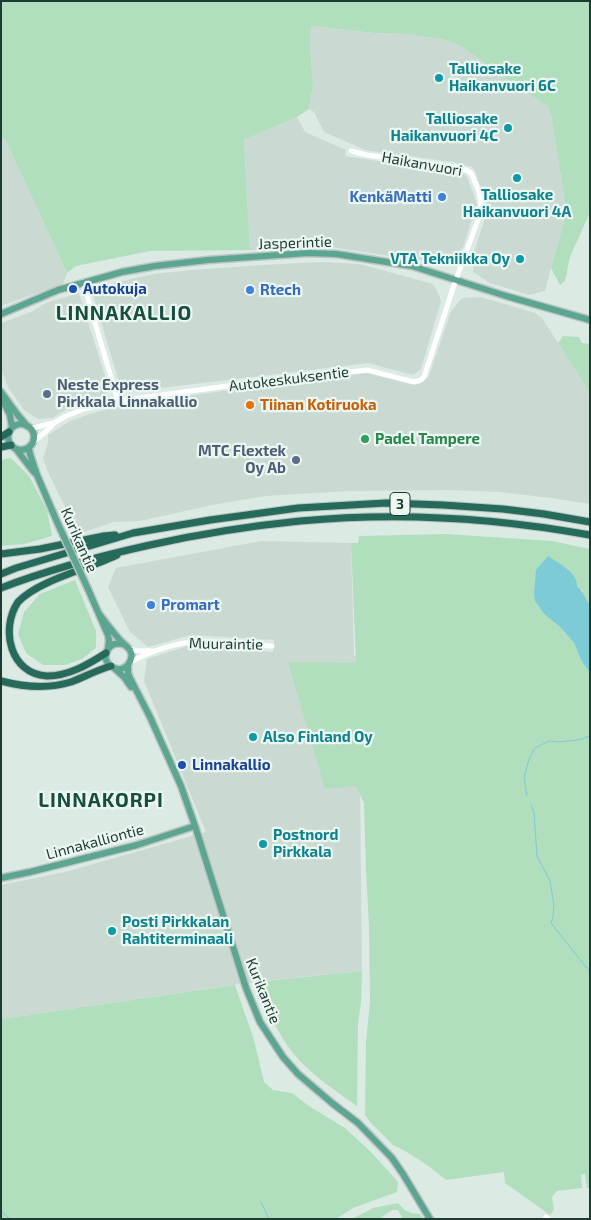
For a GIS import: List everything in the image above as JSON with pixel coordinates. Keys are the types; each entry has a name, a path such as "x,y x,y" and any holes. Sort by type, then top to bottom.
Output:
{"highway":[{"path":"1,437 10,430"},
{"path":"1,447 14,447"},
{"name":"3","path":"1,574 133,533 263,512 317,506 386,503 443,505 503,509 590,522"},
{"name":"3","path":"1,588 91,558 210,533 299,521 339,518 444,518 498,522 590,534"},
{"path":"1,554 40,549 104,536 133,533"},
{"path":"107,651 85,666 63,674 55,676 40,675 28,671 14,659 6,642 6,629 14,607 24,597 70,573 130,550"},
{"path":"1,680 28,686 51,686 113,667"}],"main road":[{"name":"Jasperintie","path":"1,314 58,290 122,272 155,266 308,253 336,254 412,266 590,320"},
{"path":"1,392 29,427 33,435 31,444 24,449 14,447 8,439 10,415 1,397"},
{"path":"10,430 20,424 29,427"},
{"name":"Kurikantie","path":"31,444 29,449 37,475 110,640 107,651"},
{"name":"Kurikantie","path":"14,447 37,475"},
{"name":"Kurikantie","path":"100,615 127,647"},
{"path":"118,643 127,647 131,656 128,664 121,669 113,667 107,661 107,651 113,645 118,643"},
{"name":"Kurikantie","path":"128,664 128,673 174,767 195,826 246,988 260,1022 275,1046 298,1074 358,1123 392,1158 430,1219"},
{"name":"Kurikantie","path":"113,667 140,697"},
{"name":"Linnakalliontie","path":"1,878 137,845 195,826"}],"street":[{"name":"Haikanvuori","path":"351,151 367,155 455,167 470,173 479,192 481,205 476,225 456,280"},
{"name":"Autokeskuksentie","path":"29,427 39,428 84,409 118,401 217,387 367,370 414,382 421,380 424,377 456,280"},
{"path":"83,282 118,401"},
{"name":"Autokeskuksentie","path":"31,444 54,423"},
{"name":"Muuraintie","path":"128,664 152,651 197,641 272,646"},
{"name":"Muuraintie","path":"127,647 132,651 152,651"}],"shaded area":[{"path":"311,26 374,33 406,34 446,40 459,45 548,107 566,208 545,291 529,295 490,283 473,272 474,252 487,212 486,196 484,196 472,167 452,162 365,150 324,132 314,112 309,109 313,85 310,45"},
{"path":"297,117 305,132 346,150 345,156 464,174 467,177 477,204 463,247 451,260 444,263 331,247 250,250 244,140"},
{"path":"1,137 5,139 67,273 63,284 1,306"},
{"path":"321,262 360,264 433,284 441,301 421,369 413,375 368,363 128,392 120,386 91,288 154,274"},
{"path":"79,293 109,389 104,397 67,409 52,418 38,419 24,410 8,387 1,369 1,323 33,311 46,303"},
{"path":"481,297 535,313 542,318 590,393 590,504 499,492 450,490 348,491 266,496 212,505 140,521 114,522 78,534 43,458 48,443 48,435 70,421 127,404 342,375 368,373 412,384 421,383 429,376 451,311 462,298"},
{"path":"261,541 351,543 360,783 362,971 261,981 1,1019 1,885 65,872 206,832 144,681 147,659 190,645 273,652 274,640 191,635 148,647 130,632 108,587 116,568"}],"green space":[{"path":"1,1 590,1 590,212 570,257 565,281 560,285 551,268 566,208 548,107 459,45 446,40 406,34 374,33 311,26 310,45 313,85 309,109 297,117 244,140 250,250 150,251 76,266 67,273 5,139 1,137"},
{"path":"563,336 579,337 582,343 590,344 590,393 558,343"},
{"path":"11,458 29,476 47,510 52,536 24,544 1,546 1,460"},
{"path":"446,534 552,541 590,549 590,605 582,590 535,601 544,614 560,627 574,643 581,660 590,673 590,1188 587,1188 585,1174 581,1175 582,1188 557,1191 552,1197 554,1210 550,1215 505,1183 504,1172 446,1180 427,1165 393,1145 365,1115 366,1043 370,1001 364,803 356,786 325,789 288,662 356,663 351,543 358,543 359,536"},
{"path":"75,580 96,631 96,648 82,659 65,665 43,665 26,653 18,634 24,612 40,594"},
{"path":"362,971 358,1023 357,1106 319,1078 294,1054 274,1022 255,982"},
{"path":"235,985 254,1040 264,1082 273,1090 292,1093 345,1128 372,1153 398,1182 397,1192 353,1208 336,1219 1,1219 1,1019"},
{"path":"398,1203 408,1212 420,1214 423,1219 403,1219 398,1210 392,1210 379,1219 352,1219 373,1208"}],"water":[{"path":"548,556 571,573 577,587 590,605 590,673 581,660 574,643 560,627 544,614 535,601 536,570"}],"waterway":[{"path":"527,796 524,778 529,759 535,748 549,741 578,740 590,736"},
{"path":"531,805 534,813 537,856 550,881 554,905 551,923 590,972"},
{"path":"261,1202 269,1219"},
{"path":"1,1211 10,1219"}],"place":[{"name":"Talliosake Haikanvuori 6C","path":"439,78"},
{"name":"Talliosake Haikanvuori 4C","path":"508,128"},
{"name":"Talliosake Haikanvuori 4A","path":"517,178"},
{"name":"KenkäMatti","path":"442,197"},
{"name":"VTA Tekniikka Oy","path":"520,259"},
{"name":"Autokuja","path":"73,289"},
{"name":"Rtech","path":"250,290"},
{"name":"Neste Express Pirkkala Linnakallio","path":"47,394"},
{"name":"Tiinan Kotiruoka","path":"250,405"},
{"name":"Padel Tampere","path":"365,439"},
{"name":"MTC Flextek Oy Ab","path":"296,460"},
{"name":"Promart","path":"151,605"},
{"name":"Also Finland Oy","path":"253,737"},
{"name":"Linnakallio","path":"182,765"},
{"name":"Postnord Pirkkala","path":"263,844"},
{"name":"Posti Pirkkalan Rahtiterminaali","path":"112,931"}],"district":[{"name":"LINNAKALLIO","path":"124,313"},
{"name":"LINNAKORPI","path":"101,800"}]}
